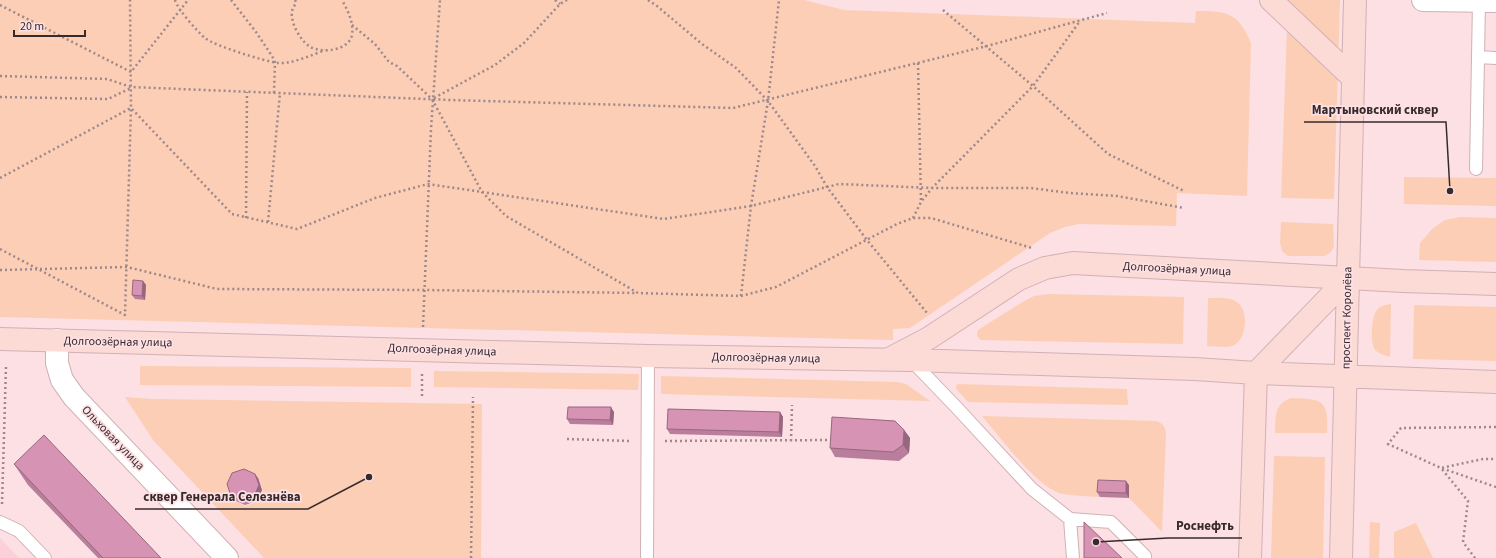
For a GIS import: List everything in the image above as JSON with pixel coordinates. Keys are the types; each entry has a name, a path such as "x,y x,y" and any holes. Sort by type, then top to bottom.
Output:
{"main road":[{"path":"1271,0 1352,77"},
{"name":"проспект Королёва","path":"1342,558 1352,77 1355,0"},
{"name":"Долгоозёрная улица","path":"885,361 929,338 1019,279 1045,268 1073,262 1348,278 1496,284"},
{"path":"1250,558 1256,373 1348,278"},
{"name":"Долгоозёрная улица","path":"0,339 648,356 885,361 911,360 1187,369 1346,377 1496,382"}],"street":[{"path":"1423,0 1488,1"},
{"name":"Ольховая улица","path":"57,340 57,363 62,380 74,397 227,558"}],"lane":[{"path":"1476,169 1478,57 1488,1"},
{"path":"1478,57 1496,58"},
{"path":"647,556 648,356"},
{"path":"911,360 1032,489 1070,519 1111,522 1145,556 1145,558"},
{"path":"1070,519 1073,558"},
{"path":"1,522 19,531 45,558"}],"path":[{"path":"0,249 124,315 127,267 131,108 130,0"},
{"path":"175,0 177,7 206,39 236,51 278,63 297,60 325,50"},
{"path":"131,72 188,0"},
{"path":"231,0 256,32 275,62 274,93"},
{"path":"295,0 296,2 292,11 292,16 298,34 309,46 318,50 340,48 344,46 352,37 352,25 349,14 342,0"},
{"path":"422,396 422,350 428,184 432,99 440,0"},
{"path":"555,0 560,4"},
{"path":"432,99 501,60 524,43 560,4 567,0"},
{"path":"648,0 702,44 736,68 768,100 815,166 827,187 867,240 928,314"},
{"path":"741,296 751,206 768,100 780,0"},
{"path":"0,5 131,72"},
{"path":"943,10 1033,86 1108,154 1184,191"},
{"path":"0,76 107,79 131,88 733,108 987,46 1107,13"},
{"path":"913,218 921,202 932,188 1033,86 1080,21"},
{"path":"352,25 367,36 389,62 397,66 432,99 482,192 506,216 638,293"},
{"path":"918,63 921,202"},
{"path":"0,97 108,99 131,88"},
{"path":"246,218 247,92"},
{"path":"268,222 280,93"},
{"path":"0,178 131,108"},
{"path":"131,108 232,214 297,228 375,198 428,184 664,219 751,206 839,184 921,188 1031,188 1069,193 1117,196 1184,208"},
{"path":"0,270 127,267 217,289 424,290 741,296 776,287 897,224 913,218 931,218 1036,250"},
{"path":"1,522 6,366"},
{"path":"471,558 473,397"},
{"path":"791,440 792,405"},
{"path":"1496,427 1401,428 1388,444 1441,468 1496,487"},
{"path":"567,439 647,441 836,440"},
{"path":"1441,468 1483,459 1496,460"},
{"path":"1441,468 1468,501 1463,542 1475,558"}],"shaded area":[{"path":"0,0 804,0 844,10 1195,23 1196,11 1224,13 1236,19 1251,43 1247,196 1177,193 1176,226 1079,224 1065,227 1050,233 910,328 893,329 893,340 0,317"},
{"path":"1288,0 1340,0 1334,199 1281,198"},
{"path":"1404,177 1496,178 1496,206 1404,204"},
{"path":"1460,217 1496,218 1496,262 1419,260 1420,243 1432,229 1445,220"},
{"path":"1281,222 1333,224 1334,246 1331,252 1325,256 1288,256 1282,251 1280,243"},
{"path":"1049,294 1184,297 1183,344 981,340 978,337 978,330 1019,304 1034,296"},
{"path":"1208,298 1231,299 1242,307 1245,326 1241,338 1232,346 1207,346"},
{"path":"1391,304 1390,357 1380,353 1373,347 1372,330 1373,318 1377,310 1382,306"},
{"path":"1414,305 1496,307 1496,361 1413,359"},
{"path":"140,366 411,368 411,387 140,385"},
{"path":"434,371 639,374 638,390 434,387"},
{"path":"661,376 897,382 906,384 930,401 661,394"},
{"path":"958,384 1127,389 1128,405 968,402 956,389"},
{"path":"125,397 152,399 482,404 481,558 264,558 153,440","holes":["247,472 258,478 263,490 257,502 245,506 234,500 229,488"]},
{"path":"1291,398 1310,399 1321,403 1325,407 1327,413 1327,433 1275,433 1278,408 1281,404"},
{"path":"982,416 1157,421 1161,423 1166,433 1162,532 1129,498 1129,485 1101,484 1100,497 1063,494 1042,483 1009,449"},
{"path":"1274,456 1325,457 1323,558 1271,558"},
{"path":"1370,522 1380,523 1379,558 1369,558"},
{"path":"1416,523 1433,558 1394,558 1394,532"},
{"path":"0,538 19,558 0,558"}],"building":[{"path":"133,280 143,281 142,296 132,295"},
{"path":"568,407 611,407 610,420 567,419"},
{"path":"668,409 780,412 779,432 667,429"},
{"path":"832,417 895,421 904,430 903,445 893,452 830,448"},
{"path":"44,435 161,558 103,558 14,464"},
{"path":"244,469 255,474 259,485 254,496 242,501 231,496 227,484 232,473"},
{"path":"1098,480 1126,481 1126,493 1097,492"},
{"path":"1084,522 1122,558 1084,558"}],"place":[{"name":"Мартыновский сквер","path":"1450,191"},
{"name":"сквер Генерала Селезнёва","path":"369,477"},
{"name":"Роснефть","path":"1096,542"}]}
